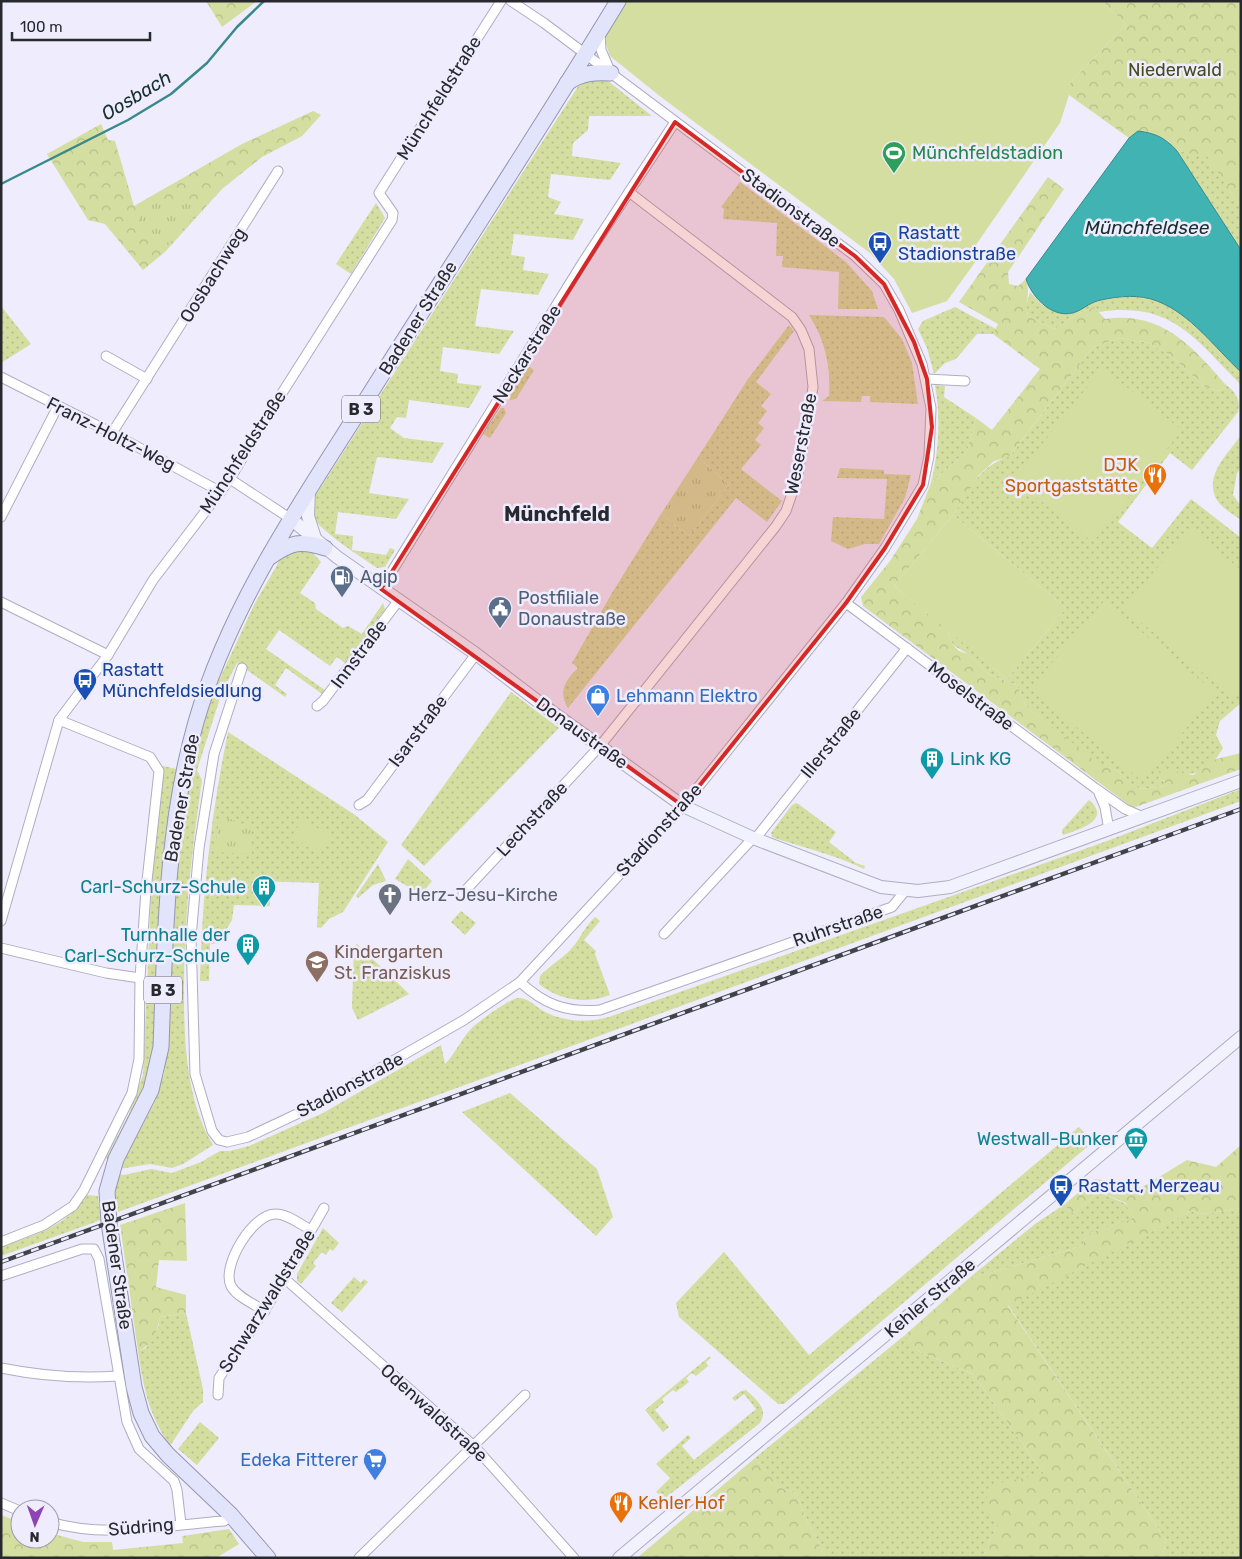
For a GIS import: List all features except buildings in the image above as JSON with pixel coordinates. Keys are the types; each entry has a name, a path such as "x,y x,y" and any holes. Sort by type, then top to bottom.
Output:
{"main road":[{"name":"Badener Straße","path":"268,1558 231,1515 168,1455 152,1436 141,1413 134,1387 109,1223 108,1191 116,1159 146,1104 157,1069 160,1047 170,860 181,784 189,747 210,681 226,641 291,518 618,1"},
{"path":"566,84 576,76 587,73 611,73"},
{"path":"269,558 294,543 308,542 321,544"}],"street":[{"name":"Münchfeldstraße","path":"1,921 59,720 108,655 153,580 230,479 392,220 393,213 379,193 501,1"},
{"path":"510,1 586,54"},
{"name":"Stadionstraße","path":"600,30 601,50 611,73"},
{"name":"Stadionstraße","path":"242,668 214,754 199,848 191,937 195,1074 212,1131 220,1140 226,1142 248,1137 343,1090 464,1020 520,982 683,806 846,603 885,548 923,485 932,427 926,379 905,322 889,292 876,276 855,256 586,54"},
{"name":"Neckarstraße","path":"381,589 629,192 676,122"},
{"name":"Oosbachweg","path":"112,433 278,171"},
{"name":"Weserstraße","path":"600,746 786,511 797,479 813,387 809,349 801,330 792,318 629,192"},
{"path":"106,356 147,379"},
{"name":"Franz-Holtz-Weg","path":"1,377 112,433 221,492"},
{"path":"926,379 965,381"},
{"path":"1,517 58,406"},
{"path":"230,479 291,518"},
{"path":"309,490 308,516 321,544"},
{"name":"Donaustraße","path":"291,518 321,544 381,589 476,654 548,709 683,806 754,838 872,884 905,891"},
{"name":"Innstraße","path":"317,706 323,701 399,600"},
{"path":"1,602 108,655"},
{"name":"Moselstraße","path":"846,603 1125,810 1143,817"},
{"name":"Illerstraße","path":"664,934 754,838 907,648"},
{"name":"Isarstraße","path":"359,805 367,800 476,654"},
{"path":"1,1242 57,1218 73,1206 84,1190 126,1109 137,1076 140,978 148,852 158,775 157,766 150,757 59,720"},
{"name":"Lechstraße","path":"463,893 600,746"},
{"path":"905,891 950,887 1241,781"},
{"path":"1095,788 1102,797 1108,830"},
{"name":"Ruhrstraße","path":"520,982 534,995 558,1007 582,1012 600,1010 892,907 905,891"},
{"path":"1,948 89,969 140,978"},
{"name":"Kehler Straße","path":"619,1558 1241,1037"},
{"name":"Schwarzwaldstraße","path":"218,1395 219,1378 264,1311 324,1208"},
{"path":"264,1311 235,1291 230,1284 231,1268 239,1247 255,1224 269,1215 285,1216 311,1230"},
{"path":"1,1276 82,1249 94,1249 118,1376 132,1436 139,1448 174,1481 178,1490 181,1524"},
{"name":"Odenwaldstraße","path":"284,1278 474,1446 574,1558"},
{"path":"1,1368 41,1376 70,1378 118,1376"},
{"path":"359,1558 526,1395"},
{"name":"Südring","path":"60,1524 90,1531 120,1531 224,1521 231,1515"}],"highlighted area":[{"path":"675,122 855,256 884,284 914,342 927,379 932,427 923,485 885,548 846,603 683,806 381,589"}],"green space":[{"path":"206,1 257,1 222,27"},
{"name":"Münchfeldstadion","path":"626,1 1102,1 1126,24 1069,84 1069,95 1060,123 969,255 976,261 947,301 912,313 894,279 870,253 661,97 610,56 605,41 607,31"},
{"name":"Niederwald","path":"1102,1 1241,1 1241,208 1207,156 1177,151 1167,140 1138,131 1129,138 1069,95 1069,84 1126,24"},
{"path":"603,77 652,116 589,116 588,130 573,143 572,156 621,163 610,180 551,174 548,197 561,202 554,214 584,219 573,240 514,234 511,255 525,257 523,270 549,274 538,295 481,289 475,326 514,331 499,354 443,347 440,371 458,374 457,383 482,386 469,408 409,400 406,418 397,417 390,428 404,438 444,443 432,463 377,457 369,493 409,499 396,519 338,512 335,534 353,536 352,550 386,555 390,548 395,550 385,567 377,568 324,530 313,516 314,498 577,88 583,81"},
{"path":"313,111 321,115 302,136 262,157 222,189 165,252 143,270 105,224 88,220 47,154 101,124 108,140 115,141 134,206 242,144"},
{"path":"1177,151 1207,155 1241,208 1241,250"},
{"path":"1048,177 1064,189 1008,272 1009,284 1018,286 1026,279 1028,316 1055,329 1078,314 1094,307 1105,319 1125,318 1143,320 1159,326 1187,344 1225,384 1220,391 1205,387 1169,354 1149,343 1120,338 1093,347 1009,457 994,461 979,475 953,515 894,586 947,629 953,645 959,651 968,654 990,675 1017,685 1026,706 1095,761 1118,771 1140,789 1166,786 1165,782 1159,778 1157,772 1165,769 1193,775 1216,759 1241,753 1241,769 1133,808 863,606 861,597 890,561 917,519 931,483 967,451 976,418 992,430 1040,369 993,334 998,324 959,302"},
{"path":"740,182 846,262 872,291 878,309 838,309 839,272 782,267 783,256 776,256 777,223 723,219 724,209 721,207"},
{"path":"149,197 204,205 162,252 137,214"},
{"path":"376,203 385,218 351,274 336,264"},
{"path":"1030,292 1042,305 1077,312 1090,304 1104,300 1138,295 1153,298 1181,314 1207,337 1241,372 1241,385 1195,338 1164,318 1145,312 1124,310 1099,312 1094,307 1078,314 1055,329 1028,316 1026,306"},
{"path":"1,306 31,344 1,363"},
{"path":"955,307 996,329 993,334 977,334 956,359 945,363 934,374 927,348 918,329 923,321"},
{"path":"809,315 884,317 902,339 912,363 918,404 870,402 870,396 862,396 861,402 822,401 829,396 828,364 823,344"},
{"path":"789,325 794,331 756,382 771,394 761,406 767,411 758,423 764,428 755,440 761,445 741,469 782,501 767,522 736,498 568,708 563,691 566,682 578,668 572,663 612,593 661,514 689,536 729,485 698,457 748,379"},
{"path":"1120,338 1149,343 1169,354 1205,387 1220,391 1225,384 1232,389 1239,403 1238,412 1192,470 1170,453 1118,522 1152,548 1191,499 1241,538 1241,703 1220,721 1216,735 1223,748 1216,758 1203,770 1188,774 1158,772 1159,778 1165,782 1166,786 1140,789 1118,771 1095,762 1026,706 1017,685 990,675 968,654 953,645 947,629 1007,679 1066,608 953,515 970,488 983,472 999,460 1010,456 1093,347"},
{"path":"527,365 534,370 516,399 510,400 509,395"},
{"path":"1102,368 1182,430 1093,542 1014,480"},
{"path":"935,385 945,386 944,397 976,418 967,451 931,483 938,434"},
{"path":"501,408 504,408 506,413 490,438 483,434"},
{"path":"1241,435 1241,468 1237,473 1233,495 1241,506 1241,520 1219,503 1213,491 1213,482 1219,466"},
{"path":"698,457 729,485 689,536 661,514"},
{"path":"840,468 884,470 884,474 911,475 905,498 879,544 865,544 848,549 831,541 833,517 884,519 887,479 837,478"},
{"path":"953,515 1066,608 1007,679 894,586"},
{"path":"1190,528 1241,570 1241,688 1233,698 1124,608"},
{"path":"292,550 312,552 321,562 300,593 315,603 316,609 343,628 348,626 362,634 383,603 385,609 345,663 337,657 330,666 279,630 266,649 325,690 322,694 286,668 275,685 287,694 285,697 237,663 222,692 197,770 202,780 188,892 184,977 185,1041 193,1095 198,1112 213,1145 183,1164 172,1168 150,1164 119,1169 154,1103 164,1074 167,1050 174,887 190,771 200,733 215,689 254,605 280,560"},
{"path":"1104,601 1216,693 1142,781 1030,689"},
{"path":"511,692 559,728 424,866 401,845"},
{"path":"228,732 355,815 388,842 343,912 329,919 321,928 317,927 319,883 258,881 257,898 270,899 270,906 234,905 232,920 218,943 210,944 209,981 200,981 208,856"},
{"path":"163,766 177,769 168,822 153,1056 140,1096 109,1160 106,1158 128,1116 143,1075 152,873"},
{"path":"1241,789 1241,801 118,1212 117,1201 114,1196 118,1174 124,1175 151,1169 172,1173 201,1162 220,1151 230,1151 249,1146 323,1113 441,1045 445,1064 473,1027 495,1010 514,999 525,999 545,1012 569,1020 585,1021 609,1017 1107,841"},
{"path":"1089,800 1097,813 1095,819 1084,827 1063,835 1062,830"},
{"path":"797,803 836,832 829,842 856,863 865,866 864,869 830,855 772,837 771,833 792,805"},
{"path":"220,815 251,827 252,854 215,852"},
{"path":"303,819 330,836 318,854 292,836"},
{"path":"408,859 432,881 421,894 395,879"},
{"path":"378,864 386,881 373,885 358,898 356,896"},
{"path":"461,911 476,923 465,935 451,922"},
{"path":"595,917 600,921 584,940 596,951 595,954 610,995 583,1000 564,997 547,990 539,984 540,976 572,948"},
{"path":"357,944 409,994 358,1020 352,1008 354,947"},
{"path":"510,1093 597,1169 613,1217 596,1236 462,1112"},
{"path":"1079,1127 1093,1142 784,1404 778,1404 679,1317 676,1303 724,1252 809,1355"},
{"path":"1241,1145 1241,1208 1203,1214 1191,1211 1008,1306 1166,1540 1163,1555 1160,1558 982,1558 998,1524 985,1507 989,1485 1044,1474 973,1374 920,1352 905,1335 968,1279 1082,1246 1087,1234 1132,1219 1126,1203 1099,1192 1075,1213 1068,1211 1065,1204 1094,1179 1121,1182 1141,1188 1187,1160 1216,1167"},
{"path":"1099,1192 1126,1204 1133,1219 1087,1234 1082,1246 968,1279 1035,1224 1065,1204 1068,1211 1075,1213"},
{"path":"87,1195 98,1196 101,1220 1,1256 1,1247 38,1233 60,1222 79,1206"},
{"path":"185,1203 187,1261 159,1260 156,1287 186,1295 186,1313 160,1317 151,1342 138,1351 120,1225"},
{"path":"1241,1208 1241,1558 1160,1558 1163,1555 1166,1540 1008,1305 1191,1211 1203,1214"},
{"path":"323,1228 339,1243 333,1251 330,1249 326,1255 322,1252 313,1263 316,1266 301,1284 297,1281 297,1274"},
{"path":"354,1277 361,1283 364,1279 368,1282 342,1312 331,1303"},
{"path":"186,1313 203,1389 203,1402 193,1411 170,1446 148,1400 138,1351 146,1348 158,1328 160,1317"},
{"path":"905,1335 920,1352 973,1374 1044,1474 998,1524 982,1558 826,1558 804,1514 797,1494 779,1487 755,1458"},
{"path":"710,1356 711,1358 706,1362 708,1366 696,1376 692,1373 686,1378 689,1382 676,1392 673,1390 662,1399 664,1402 655,1410 669,1427 663,1432 645,1410"},
{"path":"746,1390 762,1409 763,1413 760,1423 664,1499 656,1492 670,1478 656,1464 688,1435 691,1438 682,1446 694,1460 756,1409 744,1394 735,1401 732,1398 741,1391"},
{"path":"200,1422 219,1438 197,1465 178,1449"},
{"path":"755,1458 779,1487 797,1494 804,1514 826,1558 637,1558"},
{"path":"1,1515 10,1518 10,1549 60,1549 60,1536 83,1542 112,1542 113,1550 183,1543 182,1536 229,1529 239,1544 216,1558 1,1558"}],"water":[{"name":"Münchfeldsee","path":"1138,131 1160,137 1177,151 1241,250 1241,372 1192,323 1181,314 1157,301 1129,296 1115,297 1091,303 1069,314 1061,313 1053,311 1039,300 1033,294 1026,279 1129,138"}],"waterway":[{"name":"Oosbach","path":"1,184 128,120 171,94 207,63 237,27 264,1"}],"railway":[{"path":"1,1262 1241,809"}],"place":[{"name":"Münchfeldstadion","path":"894,174"},
{"name":"Rastatt Stadionstraße","path":"880,264"},
{"name":"DJK Sportgaststätte","path":"1155,496"},
{"name":"Agip","path":"342,598"},
{"name":"Postfiliale Donaustraße","path":"500,629"},
{"name":"Rastatt Münchfeldsiedlung","path":"85,701"},
{"name":"Lehmann Elektro","path":"598,717"},
{"name":"Link KG","path":"932,780"},
{"name":"Carl-Schurz-Schule","path":"264,908"},
{"name":"Herz-Jesu-Kirche","path":"390,916"},
{"name":"Turnhalle der Carl-Schurz-Schule","path":"248,966"},
{"name":"Kindergarten St. Franziskus","path":"317,983"},
{"name":"Westwall-Bunker","path":"1136,1160"},
{"name":"Rastatt, Merzeau","path":"1061,1207"},
{"name":"Edeka Fitterer","path":"375,1481"},
{"name":"Kehler Hof","path":"621,1524"}],"district":[{"name":"Münchfeld","path":"557,514"}]}
